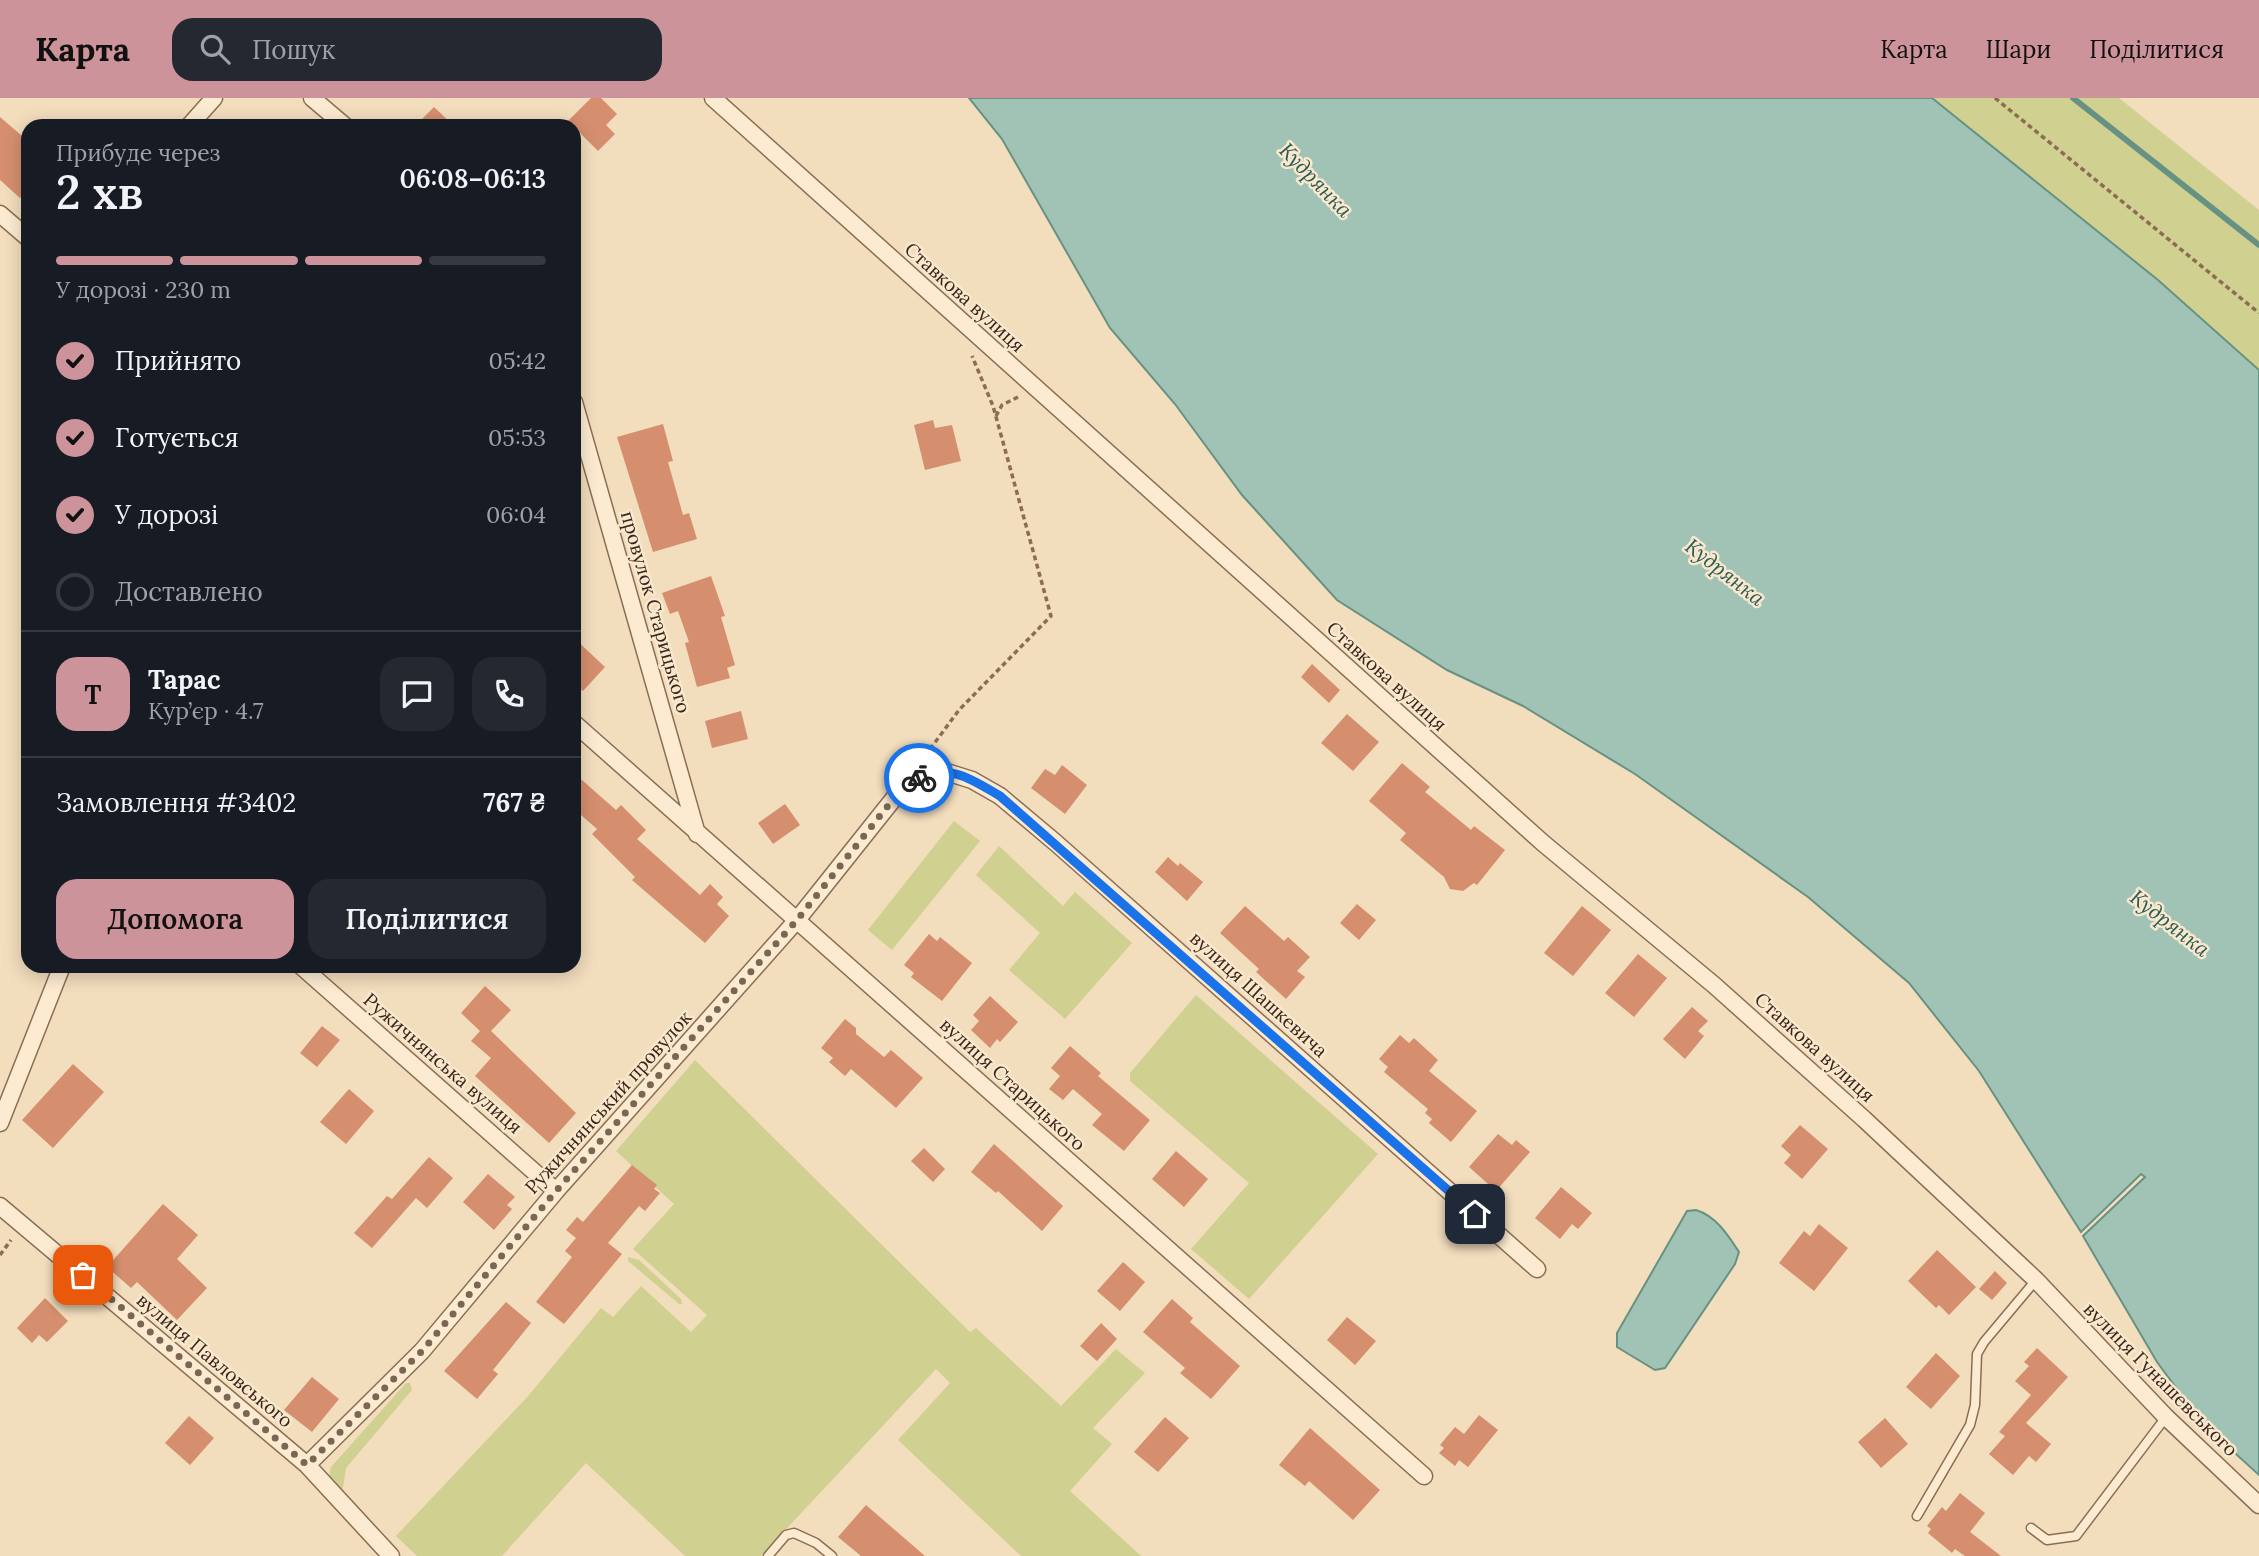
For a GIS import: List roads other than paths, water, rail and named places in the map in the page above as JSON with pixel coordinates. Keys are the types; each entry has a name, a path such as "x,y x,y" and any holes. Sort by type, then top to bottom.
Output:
{"street":[{"path":"196,119 215,98"},
{"path":"312,98 337,119"},
{"name":"Ставкова вулиця","path":"713,98 1543,844 1714,985 1864,1119 2036,1280"},
{"path":"0,214 21,231"},
{"name":"провулок Старицького","path":"581,427 697,834"},
{"name":"вулиця Старицького","path":"581,729 657,800 797,920 1424,1476"},
{"name":"Ружичнянський провулок","path":"307,1465 422,1351 556,1191 797,920 895,797 919,777 940,770"},
{"name":"вулиця Шашкевича","path":"940,770 972,780 1000,796 1537,1269"},
{"path":"657,800 675,792 681,779"},
{"path":"0,1124 59,973"},
{"name":"Ружичнянська вулиця","path":"309,973 556,1191"},
{"name":"вулиця Павловського","path":"0,1206 307,1465 391,1556"},
{"name":"вулиця Гунашевського","path":"2036,1280 2166,1417 2259,1505"}],"lane":[{"path":"1917,1516 1970,1425 1975,1405 1977,1354 1983,1342 2036,1280"},
{"path":"2031,1528 2047,1540 2076,1536 2166,1417"},
{"path":"768,1556 786,1535 794,1533 816,1543 832,1556"}],"water":[{"name":"Кудрянка","path":"969,98 1932,98 2158,280 2259,370 2259,1475 2203,1424 2157,1362 2083,1236 2145,1177 2141,1174 2081,1232 1979,1071 1909,983 1808,897 1635,774 1523,706 1447,670 1337,600 1242,495 1175,404 1110,328 1002,139"},
{"path":"1696,1210 1715,1221 1739,1252 1735,1264 1665,1368 1655,1370 1617,1347 1617,1333 1687,1211"}],"waterway":[{"path":"2073,98 2259,245"}]}
